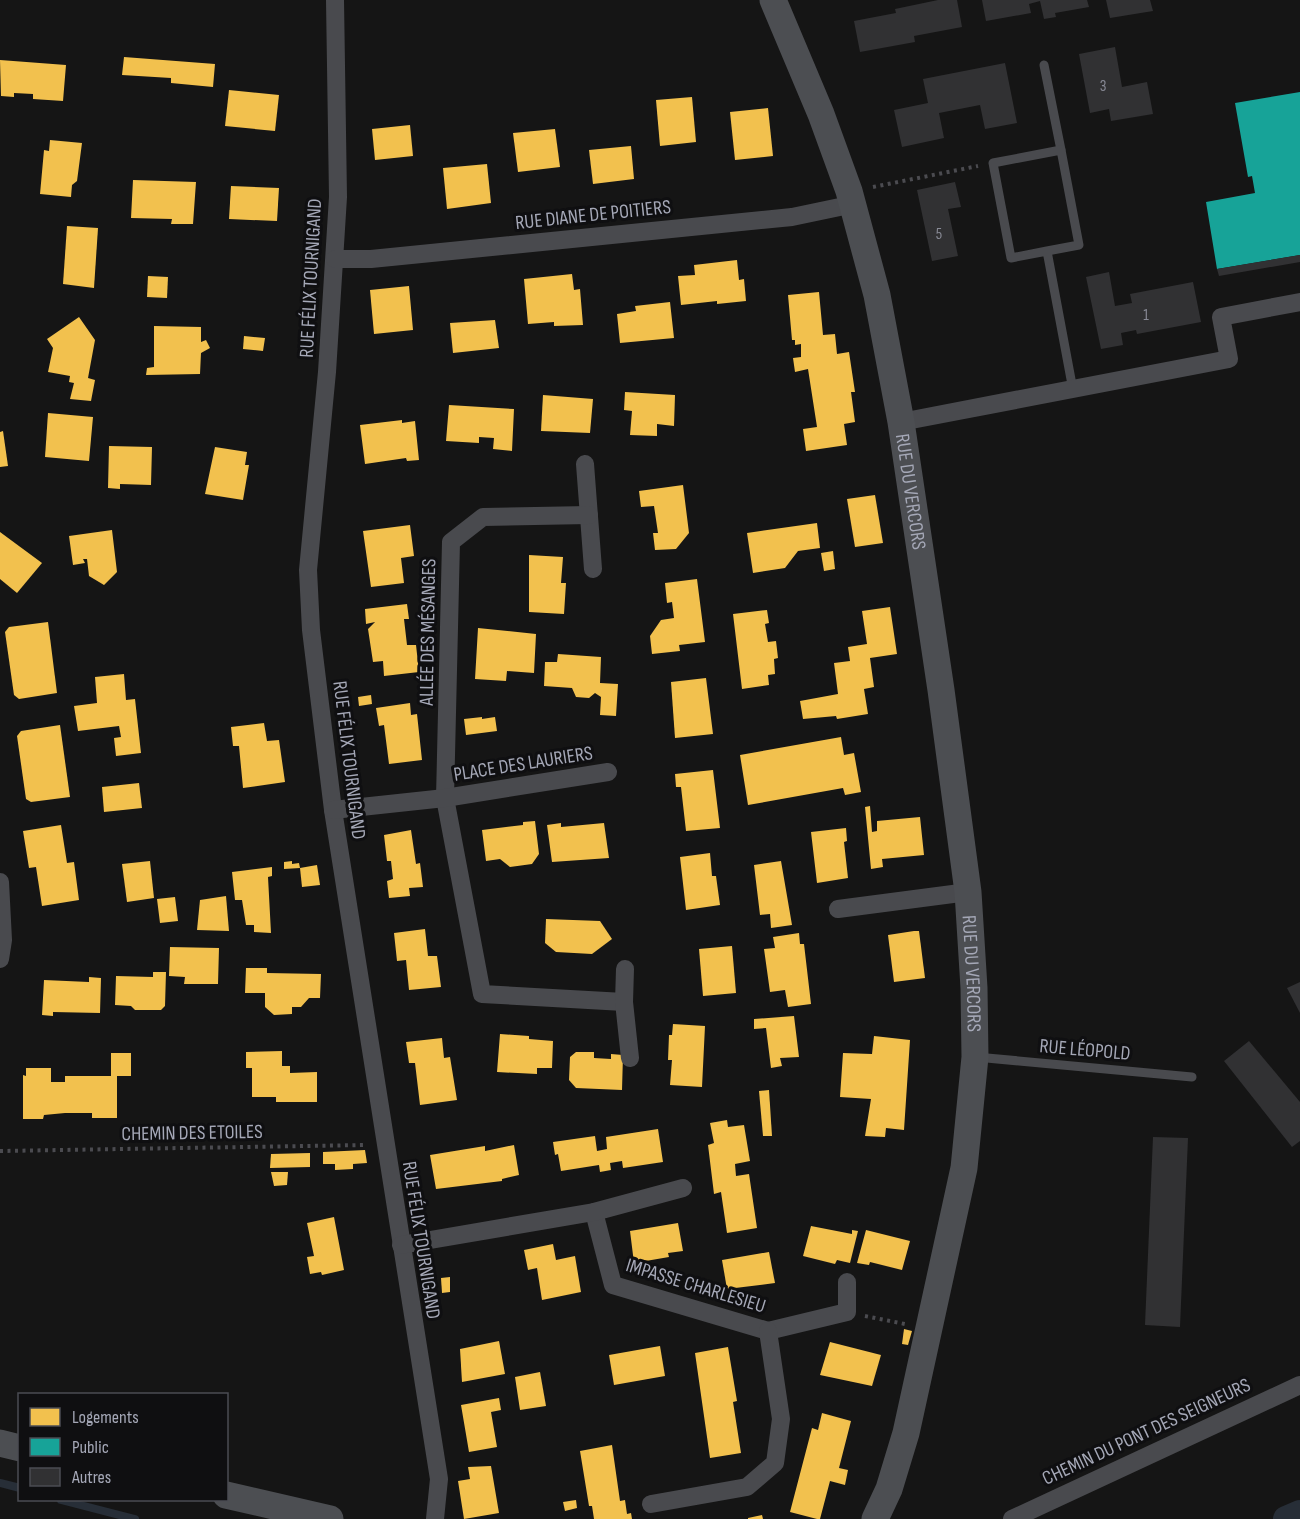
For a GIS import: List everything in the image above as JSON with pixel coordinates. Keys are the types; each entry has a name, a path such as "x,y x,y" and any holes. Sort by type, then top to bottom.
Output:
{"street":[{"name":"RUE FÉLIX TOURNIGAND","path":"335,0 338,197 335,259 308,570 311,630 333,810 400,1245 439,1479 435,1519"},
{"name":"RUE DU VERCORS","path":"773,0 821,114 851,197 877,295 901,422 968,892 974,988 975,1057 964,1168 906,1433 889,1489 875,1519"},
{"name":"RUE DIANE DE POITIERS","path":"335,259 382,258 792,217 851,197"},
{"name":"RUE DU VERCORS","path":"901,422 1229,359 1221,317 1300,302"},
{"path":"585,464 593,569"},
{"name":"ALLÉE DES MÉSANGES","path":"445,798 452,542 483,518 589,515"},
{"name":"PLACE DES LAURIERS","path":"333,810 445,798 608,772"},
{"path":"445,798 482,994 624,1002"},
{"path":"0,882 2,940 0,959"},
{"path":"838,909 968,892"},
{"path":"625,969 624,1002 630,1058"},
{"path":"400,1245 594,1212 683,1188"},
{"name":"IMPASSE CHARLESIEU","path":"594,1212 612,1285 768,1331 781,1419 775,1463 747,1487 651,1504"},
{"path":"768,1331 847,1312 847,1282"},
{"name":"CHEMIN DU PONT DES SEIGNEURS","path":"1012,1519 1300,1385"},
{"path":"228,1495 330,1519"}],"lane":[{"path":"1044,65 1061,150 1079,245 1011,258 993,163 1061,150"},
{"path":"1047,251 1073,390"},
{"name":"RUE LÉOPOLD","path":"975,1057 1192,1077"}],"path":[{"path":"851,197 993,163"},
{"name":"CHEMIN DES ETOILES","path":"0,1150 384,1144"},
{"path":"847,1312 928,1330"}],"building: Logements":[{"path":"124,57 215,64 213,87 171,83 171,78 122,75"},
{"path":"0,60 66,65 63,101 33,99 33,94 14,93 14,97 1,96"},
{"path":"229,90 279,95 275,131 225,126"},
{"path":"692,97 696,142 660,146 656,100"},
{"path":"768,108 773,156 735,160 730,112"},
{"path":"410,125 413,156 375,160 372,129"},
{"path":"555,129 560,167 518,172 513,133"},
{"path":"50,140 82,143 77,181 72,185 71,197 40,194 44,150 49,151"},
{"path":"631,146 634,179 593,184 589,150"},
{"path":"487,164 491,203 447,209 443,168"},
{"path":"133,180 196,182 193,224 171,224 172,219 131,218"},
{"path":"231,186 279,188 277,221 229,219"},
{"path":"67,226 98,228 94,288 63,284"},
{"path":"737,260 739,280 744,279 746,301 681,305 678,276 695,275 694,265"},
{"path":"572,274 574,290 580,289 583,325 554,326 554,322 528,324 524,279"},
{"path":"148,276 168,277 167,298 147,297"},
{"path":"409,286 413,330 374,334 370,290"},
{"path":"819,292 823,335 835,334 837,354 849,352 855,392 851,392 855,422 844,424 847,445 806,451 803,429 817,427 808,369 795,372 793,358 801,357 801,344 795,345 795,340 792,340 788,295"},
{"path":"670,302 674,338 620,343 617,314 636,311 635,306"},
{"path":"79,317 95,340 88,378 95,380 91,401 70,399 74,383 69,382 70,376 48,372 53,348 47,339"},
{"path":"495,320 499,348 453,353 450,323"},
{"path":"154,326 201,327 201,342 206,340 210,348 201,353 200,374 146,375 147,368 154,367"},
{"path":"244,336 265,338 263,351 243,349"},
{"path":"625,392 675,395 674,426 657,424 657,436 630,435 632,411 624,410"},
{"path":"543,395 593,399 590,433 541,431"},
{"path":"449,405 514,409 512,451 493,449 494,438 479,437 479,443 446,441"},
{"path":"48,413 93,417 89,461 45,457"},
{"path":"402,420 402,423 415,421 419,460 407,461 406,458 365,464 360,425"},
{"path":"3,431 8,466 0,467 0,432"},
{"path":"109,446 152,447 151,485 120,484 120,489 108,488"},
{"path":"215,447 247,452 245,465 249,465 243,500 205,494"},
{"path":"683,485 689,533 676,549 655,550 653,533 658,533 654,506 641,507 639,491"},
{"path":"875,495 883,543 855,547 847,499"},
{"path":"817,523 820,548 798,551 785,568 753,573 747,533"},
{"path":"410,525 414,556 401,558 404,583 371,587 363,531"},
{"path":"112,530 117,572 104,585 89,576 87,559 83,559 85,563 73,565 69,536"},
{"path":"0,532 42,563 17,593 0,579"},
{"path":"833,551 835,569 824,571 821,553"},
{"path":"529,555 563,557 561,583 566,583 564,614 529,612"},
{"path":"697,579 705,642 679,645 680,651 652,654 650,636 661,620 674,618 672,602 667,603 665,583"},
{"path":"407,604 409,619 404,619 407,645 416,645 419,672 384,676 383,661 373,662 368,629 375,622 366,624 365,609"},
{"path":"890,607 897,654 870,658 874,687 864,689 868,714 837,719 836,716 803,719 800,701 838,694 834,663 850,661 848,647 867,644 862,611"},
{"path":"767,610 769,623 765,624 768,642 776,641 778,658 774,659 775,674 768,675 769,685 742,689 733,614"},
{"path":"48,622 57,693 19,699 14,695 5,632 9,627"},
{"path":"478,628 536,634 534,673 507,671 506,681 475,679"},
{"path":"558,654 601,657 600,683 618,684 616,716 600,715 601,697 595,693 589,698 576,697 572,688 544,686 545,662 557,662"},
{"path":"124,674 126,700 135,699 141,753 116,756 114,738 121,737 119,726 78,731 74,706 97,703 95,677"},
{"path":"706,678 713,734 675,738 671,682"},
{"path":"371,695 372,704 359,706 358,697"},
{"path":"410,703 411,715 417,714 422,760 389,764 384,725 379,726 376,708"},
{"path":"482,717 482,719 495,717 497,731 466,735 464,719"},
{"path":"264,723 267,741 279,740 285,782 243,788 239,746 233,746 231,727"},
{"path":"60,725 70,797 31,802 26,799 17,736 21,731"},
{"path":"841,737 844,755 854,753 861,792 845,795 843,788 748,805 740,755"},
{"path":"713,770 720,828 686,831 681,787 676,787 675,774"},
{"path":"139,783 142,808 104,812 102,787"},
{"path":"870,806 872,832 877,831 877,821 920,817 924,855 882,859 883,867 871,869 865,807"},
{"path":"535,821 539,854 532,864 510,867 500,859 486,861 482,830 523,825 523,822"},
{"path":"561,823 561,827 604,823 609,858 552,862 547,825"},
{"path":"61,825 67,863 74,862 79,900 42,906 36,867 29,868 23,831"},
{"path":"846,828 847,841 844,842 848,878 817,883 811,832"},
{"path":"411,830 416,864 420,863 423,887 409,888 410,896 389,898 387,881 393,879 391,861 387,861 384,835"},
{"path":"710,853 712,876 716,876 720,905 686,910 680,857"},
{"path":"150,861 154,898 127,902 122,864"},
{"path":"292,861 292,864 299,863 300,868 284,869 284,862"},
{"path":"781,861 792,925 771,928 770,914 760,915 754,865"},
{"path":"317,865 320,885 302,887 300,868"},
{"path":"272,867 272,876 268,877 271,933 254,932 254,925 246,925 242,900 235,900 232,872"},
{"path":"226,896 229,931 197,930 200,900"},
{"path":"175,897 178,921 160,923 157,899"},
{"path":"546,919 600,921 612,939 592,954 556,952 545,943"},
{"path":"425,929 428,956 437,956 441,987 409,990 406,960 397,961 394,933"},
{"path":"919,931 925,978 894,982 888,935"},
{"path":"799,933 800,944 804,944 811,1004 788,1007 785,990 770,992 764,949 775,948 773,937"},
{"path":"732,946 736,993 703,996 699,949"},
{"path":"170,947 219,948 218,984 184,984 185,977 169,976"},
{"path":"246,968 267,968 267,973 321,974 320,998 309,998 301,1007 292,1007 292,1014 274,1015 265,1007 265,993 245,993"},
{"path":"153,972 166,972 165,1006 161,1010 135,1010 131,1006 115,1005 116,976 153,977"},
{"path":"89,977 101,978 100,1013 53,1012 53,1016 42,1015 44,980 89,982"},
{"path":"794,1016 799,1057 780,1058 782,1066 771,1068 766,1028 754,1029 754,1019"},
{"path":"673,1024 705,1026 702,1087 670,1085 672,1060 668,1060 669,1035 672,1035"},
{"path":"500,1034 529,1036 529,1039 553,1041 552,1068 537,1068 537,1074 497,1072"},
{"path":"874,1036 910,1040 904,1130 886,1128 885,1137 865,1136 871,1099 840,1097 843,1053 872,1054"},
{"path":"442,1038 444,1058 450,1057 457,1100 420,1105 415,1063 409,1063 406,1042"},
{"path":"282,1051 282,1066 290,1066 290,1073 317,1072 317,1102 276,1102 276,1097 252,1097 252,1068 246,1068 246,1052"},
{"path":"576,1052 594,1052 594,1058 611,1059 611,1054 623,1055 622,1090 576,1088 569,1080 570,1057"},
{"path":"111,1053 131,1053 131,1076 117,1076 117,1118 92,1118 92,1113 65,1113 44,1115 43,1119 23,1119 23,1075 26,1076 26,1068 51,1068 51,1082 65,1082 65,1076 111,1076"},
{"path":"769,1090 772,1136 763,1136 759,1091"},
{"path":"727,1120 728,1127 744,1125 750,1161 735,1164 736,1176 749,1174 757,1228 727,1233 721,1192 714,1194 708,1145 714,1143 710,1123"},
{"path":"658,1129 663,1162 623,1168 622,1161 610,1163 611,1170 600,1172 599,1165 561,1171 558,1154 555,1155 553,1142 595,1136 597,1151 607,1149 606,1137"},
{"path":"514,1145 519,1175 502,1179 502,1181 436,1189 430,1155 485,1146 485,1151"},
{"path":"365,1150 367,1163 353,1164 353,1169 335,1170 335,1164 323,1164 323,1152"},
{"path":"310,1153 310,1167 270,1168 271,1154"},
{"path":"271,1172 288,1172 287,1185 274,1186"},
{"path":"334,1217 344,1270 322,1275 321,1272 310,1274 307,1257 314,1256 307,1223"},
{"path":"678,1223 683,1251 668,1253 669,1257 634,1263 630,1231"},
{"path":"811,1226 852,1234 852,1230 858,1231 850,1263 837,1260 835,1264 803,1256"},
{"path":"866,1230 910,1241 902,1270 870,1262 869,1265 857,1263"},
{"path":"553,1244 556,1260 575,1256 581,1292 542,1300 537,1268 528,1270 524,1250"},
{"path":"769,1252 775,1283 727,1289 722,1260"},
{"path":"450,1277 450,1292 442,1293 441,1278"},
{"path":"904,1329 912,1331 908,1345 902,1344"},
{"path":"499,1341 505,1374 462,1382 460,1349"},
{"path":"830,1342 881,1355 872,1386 820,1375"},
{"path":"660,1346 665,1376 614,1385 609,1355"},
{"path":"728,1347 737,1401 733,1402 741,1453 710,1458 695,1353"},
{"path":"540,1372 546,1406 520,1410 515,1377"},
{"path":"499,1398 501,1410 491,1412 497,1447 469,1452 461,1405"},
{"path":"822,1413 851,1421 839,1468 848,1470 845,1485 830,1481 820,1519 817,1519 790,1512 812,1428 818,1430"},
{"path":"612,1445 620,1501 625,1500 627,1514 631,1513 632,1519 594,1519 592,1506 589,1506 580,1451"},
{"path":"491,1466 499,1513 464,1519 458,1481 470,1479 468,1467"},
{"path":"576,1500 577,1508 565,1511 563,1502"},
{"path":"762,1515 763,1519 748,1519 748,1518"}],"building: Public":[{"path":"1300,92 1300,255 1217,269 1206,202 1255,193 1252,176 1248,177 1235,103"}],"building: Autres":[{"path":"938,0 957,0 962,27 914,36 915,42 860,52 854,21 896,13 895,9"},
{"path":"982,0 1087,0 1089,7 1055,13 1056,17 1044,19 1040,1 1029,4 1031,13 986,21"},
{"path":"1106,0 1150,0 1153,11 1110,18"},
{"path":"1115,47 1122,87 1147,82 1153,114 1111,121 1109,109 1090,113 1079,54"},
{"path":"1005,63 1017,123 985,129 980,105 939,113 944,138 902,147 894,110 928,103 923,79"},
{"path":"955,182 961,207 948,209 958,256 932,261 917,190"},
{"path":"1300,255 1300,262 1219,276 1217,269"},
{"path":"1109,272 1115,306 1132,303 1130,294 1193,282 1201,322 1137,334 1136,330 1121,333 1123,345 1101,349 1086,277"},
{"path":"1300,982 1300,1013 1287,988"},
{"path":"1249,1041 1300,1102 1300,1141 1292,1147 1224,1061"},
{"path":"1153,1137 1188,1138 1180,1327 1145,1325"}],"waterway":[{"path":"0,1483 18,1488"},
{"path":"65,1501 135,1519"},
{"path":"1286,1519 1300,1513"}]}
